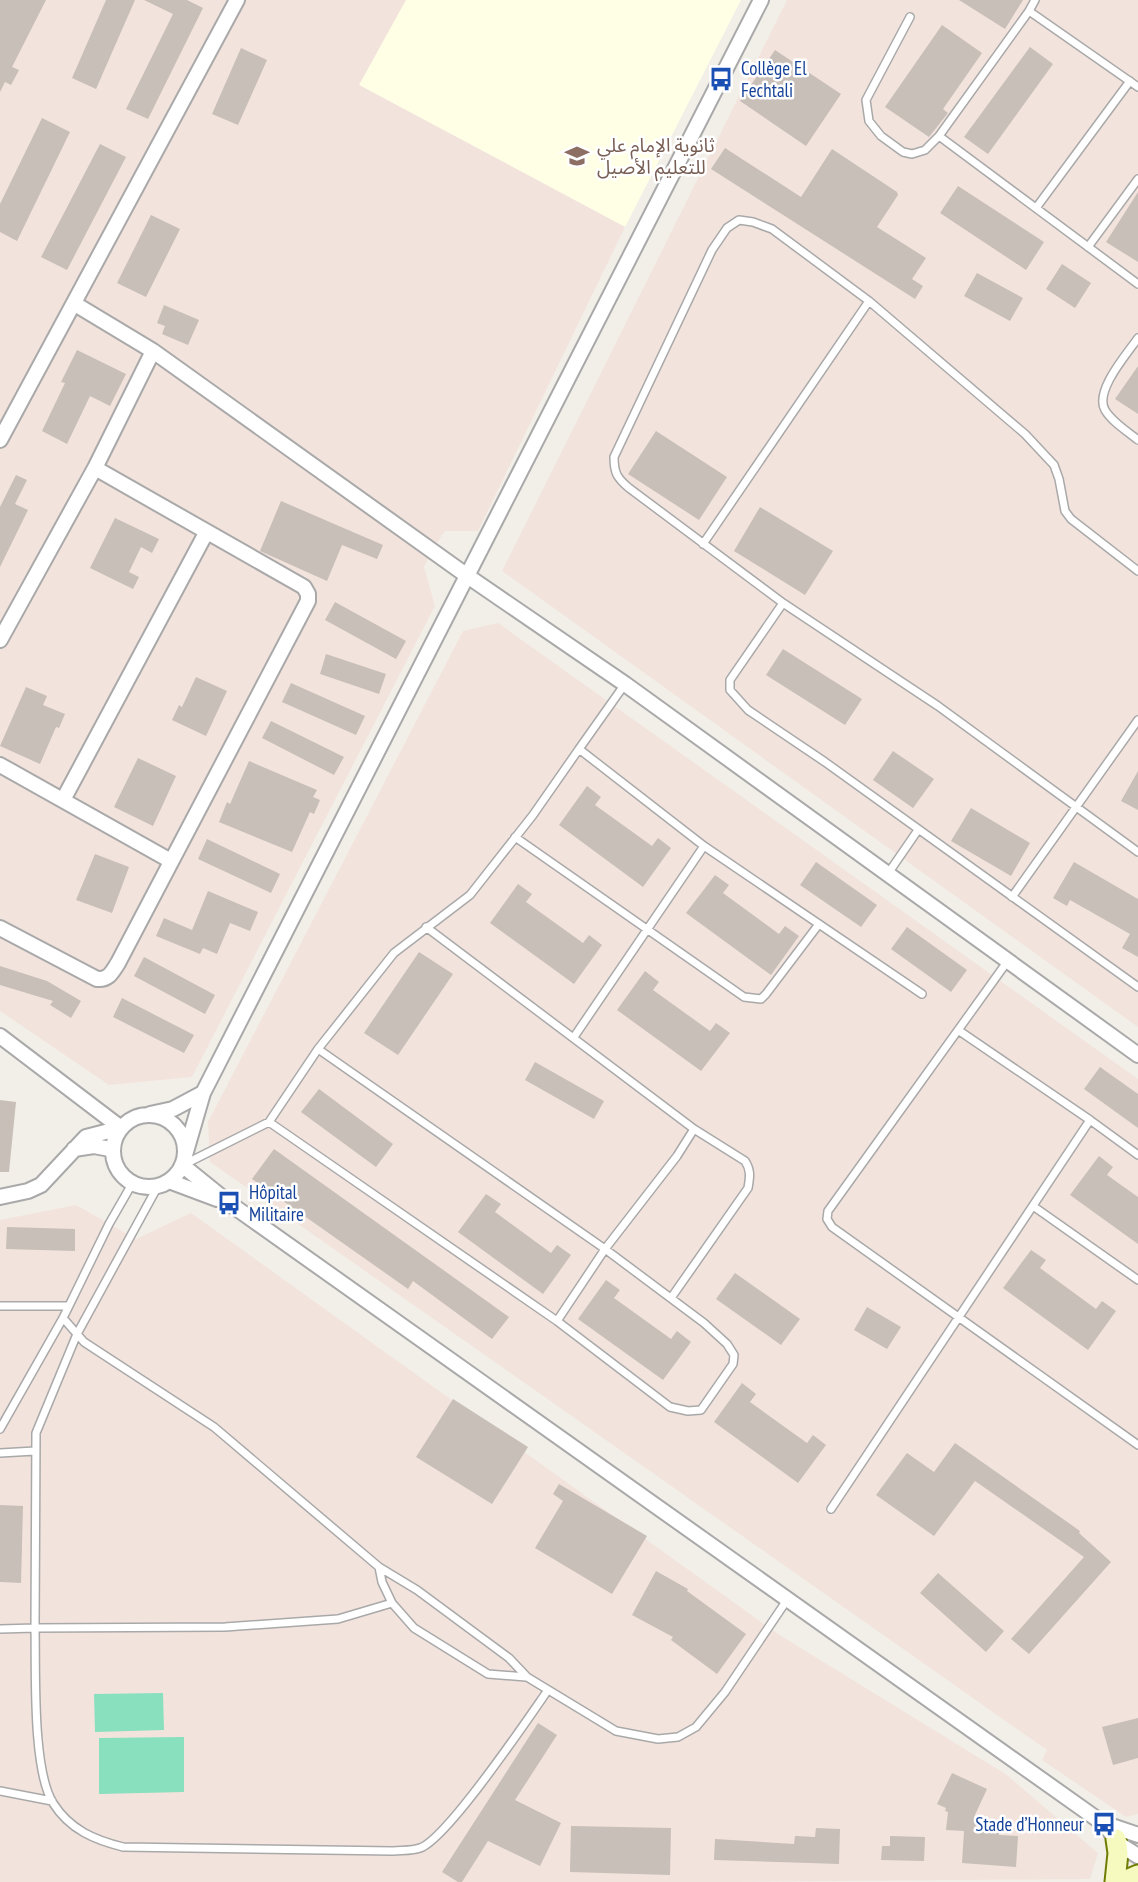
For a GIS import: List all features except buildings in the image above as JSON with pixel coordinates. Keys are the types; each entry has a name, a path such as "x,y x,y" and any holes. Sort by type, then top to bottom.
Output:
{"main road":[{"path":"1110,1831 1118,1853 1115,1882"},
{"path":"1122,1882 1138,1875"}],"street":[{"path":"0,440 237,0"},
{"path":"164,1184 184,1160 203,1093 761,0"},
{"path":"75,304 153,351 466,575 625,684 1138,1055"},
{"path":"0,640 95,468 153,351"},
{"path":"0,928 97,979 103,980 110,976 309,601 304,587 95,468"},
{"path":"63,800 206,533"},
{"path":"0,765 171,861"},
{"path":"0,1036 121,1128"},
{"path":"203,1093 173,1109 144,1115 127,1122 113,1143 112,1152 118,1170 132,1184 149,1188 164,1184 229,1203"},
{"path":"144,1115 162,1118 177,1129 182,1136 184,1160 229,1203 1110,1831 1122,1846 1138,1856"},
{"path":"0,1197 29,1191 41,1185 86,1137 121,1128"},
{"path":"74,1149 103,1147 112,1152"},
{"path":"1110,1831 1138,1835"}],"lane":[{"path":"910,17 866,100 869,121 881,136 903,152 912,153 925,150 939,135 1035,0"},
{"path":"1029,11 1138,87"},
{"path":"1036,208 1130,81"},
{"path":"939,135 1138,284"},
{"path":"1088,247 1138,179"},
{"path":"1138,571 1071,519 1065,511 1054,465 1043,452 869,302 772,229 753,222 739,220 727,228 712,250 614,457 616,477 703,544 783,603 938,706 1138,852"},
{"path":"703,544 869,302"},
{"path":"1138,338 1109,382 1102,400 1110,416 1138,440"},
{"path":"783,603 730,680 730,690 748,710 825,762 1138,987"},
{"path":"184,1160 269,1122 318,1049 394,953 470,895 625,684"},
{"path":"1012,897 1138,720"},
{"path":"579,750 704,846 922,994"},
{"path":"887,875 918,830"},
{"path":"515,837 752,1000 761,999 766,994 819,924"},
{"path":"574,1037 704,846"},
{"path":"426,927 694,1129 745,1161 750,1169 748,1188 671,1298"},
{"path":"1007,962 828,1210 827,1219 832,1227 1138,1445"},
{"path":"958,1030 1138,1155"},
{"path":"269,1122 557,1321 670,1407 688,1411 701,1410 733,1364 734,1355 727,1344 671,1298 606,1249 318,1049"},
{"path":"831,1509 1090,1120"},
{"path":"557,1321 694,1129"},
{"path":"0,1429 63,1318 132,1184"},
{"path":"164,1184 77,1334 36,1433 35,1628 39,1758 52,1801 68,1821 94,1839 124,1847 393,1851 421,1848 441,1833 460,1810 548,1690"},
{"path":"1033,1206 1138,1280"},
{"path":"0,1306 67,1306"},
{"path":"63,1318 84,1342 214,1427 379,1567 417,1590 509,1658 527,1677 616,1731 658,1739 678,1737 696,1727 725,1692 787,1600"},
{"path":"0,1453 35,1451"},
{"path":"379,1567 382,1582 392,1603 414,1628 488,1674 527,1677"},
{"path":"0,1629 225,1626 338,1619 392,1603"},
{"path":"0,1791 52,1801"}],"shaded area":[{"path":"0,0 406,0 359,85 625,227 478,531 445,531 433,549 424,567 435,606 192,1077 109,1085 0,1011"},
{"name":"ثانوية الإمام علي للتعليم الأصيل","path":"405,0 741,0 625,227 359,85"},
{"path":"787,0 1138,0 1138,1027 502,571"},
{"path":"498,623 1138,1079 1138,1814 1126,1817 1042,1760 1047,1750 210,1162 208,1122 463,631"},
{"path":"76,1205 136,1239 191,1213 778,1634 1007,1775 1098,1853 1090,1879 0,1882 0,1220"}],"green space":[{"path":"163,1693 164,1730 95,1732 94,1694"},
{"path":"184,1737 184,1792 99,1794 99,1738"}],"place":[{"name":"Collège El Fechtali","path":"721,79"},
{"name":"ثانوية الإمام علي للتعليم الأصيل","path":"577,156"},
{"name":"Hôpital Militaire","path":"229,1203"},
{"name":"Stade d’Honneur","path":"1104,1824"}]}
